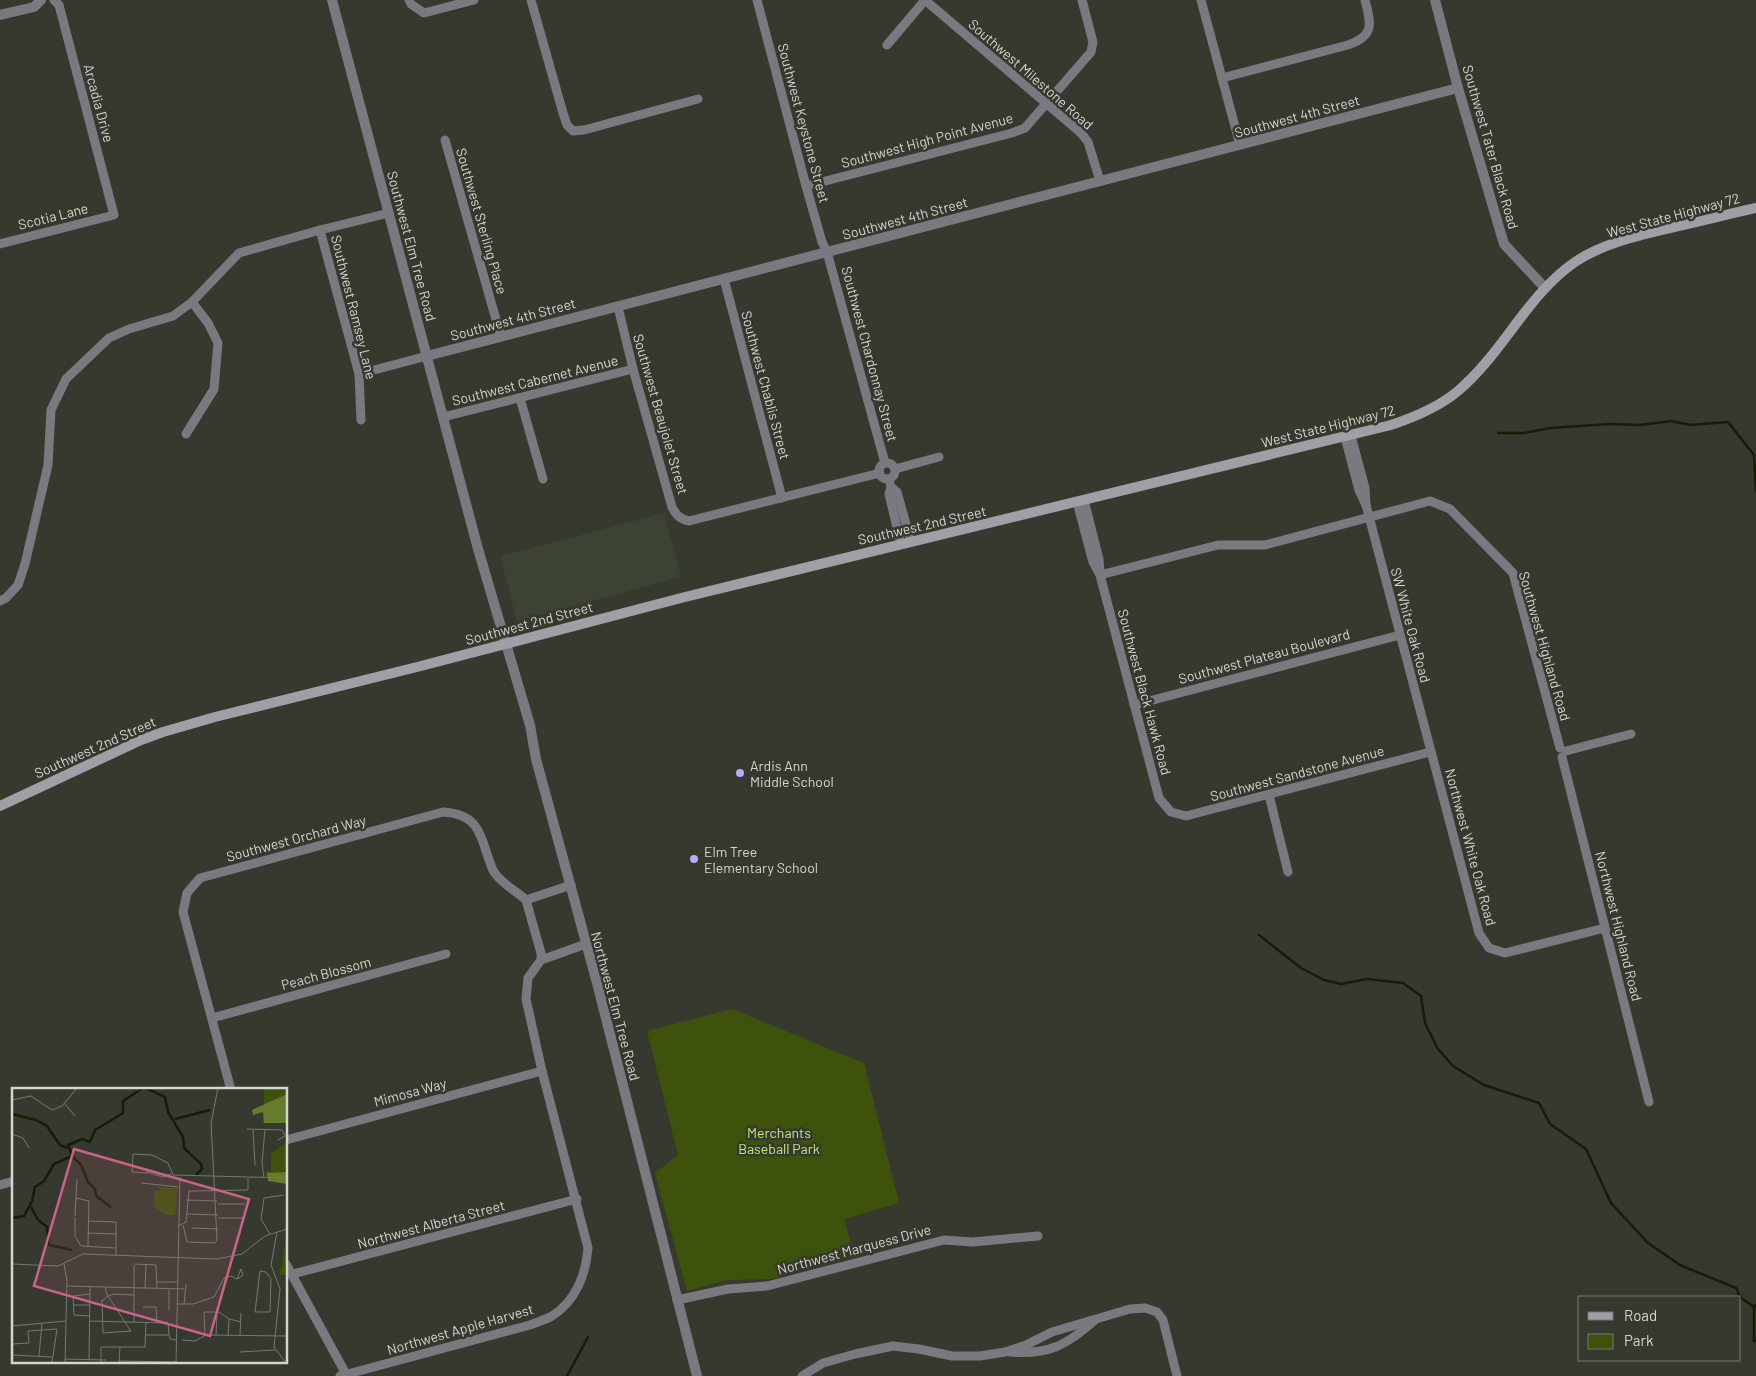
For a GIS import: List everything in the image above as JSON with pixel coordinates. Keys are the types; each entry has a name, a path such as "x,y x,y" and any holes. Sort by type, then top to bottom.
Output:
{"main road":[{"name":"West State Highway 72","path":"1080,501 1391,426 1412,418 1458,392 1481,369 1545,288 1575,262 1620,241 1756,208"},
{"name":"Southwest 2nd Street","path":"0,806 141,740 163,732 685,597 1080,501"}],"street":[{"path":"0,15 34,6 42,0"},
{"name":"Arcadia Drive","path":"54,0 59,5 114,215"},
{"name":"Southwest Elm Tree Road","path":"332,0 443,417 506,643"},
{"path":"409,0 410,4 424,13 474,0"},
{"path":"531,0 567,125 573,131 584,130 698,99"},
{"name":"Southwest Keystone Street","path":"757,0 806,186 822,242 828,252"},
{"path":"887,46 925,0"},
{"name":"Southwest Milestone Road","path":"925,0 1081,133 1088,142 1100,181"},
{"name":"Southwest High Point Avenue","path":"806,186 1026,128 1086,59 1092,48 1093,42 1082,0"},
{"path":"1201,0 1240,145"},
{"path":"1222,78 1361,40 1368,33 1369,16 1365,0"},
{"name":"Southwest Tater Black Road","path":"1435,0 1458,88 1504,244 1545,288"},
{"name":"Southwest 4th Street","path":"359,374 1458,88"},
{"name":"Southwest Sterling Place","path":"445,140 501,337"},
{"path":"0,601 6,598 18,585 25,564 48,465 51,410 66,379 110,338 129,328 173,316 192,302 239,253 389,213"},
{"name":"Scotia Lane","path":"0,244 114,215"},
{"name":"Southwest Ramsey Lane","path":"320,230 359,374 361,420"},
{"name":"Southwest Chardonnay Street","path":"828,252 886,463"},
{"name":"Southwest Chablis Street","path":"724,279 782,498"},
{"path":"186,434 214,389 218,343 208,323 192,302"},
{"name":"Southwest Beaujolet Street","path":"618,307 633,369 672,507 676,514 681,519 689,521 782,498"},
{"name":"Southwest Cabernet Avenue","path":"443,417 633,369"},
{"path":"520,398 543,480"},
{"name":"SW White Oak Road","path":"1348,436 1359,490 1366,505 1430,752"},
{"path":"895,469 938,457"},
{"path":"880,474 880,468 886,463 892,465 895,469 888,494 901,544"},
{"path":"782,498 880,474"},
{"path":"880,474 897,492 911,542"},
{"name":"Southwest Black Hawk Road","path":"1080,501 1093,562 1100,576 1159,798 1171,812"},
{"name":"Southwest Highland Road","path":"1100,576 1218,545 1265,546 1430,501 1450,509 1513,573 1563,752"},
{"name":"Southwest Plateau Boulevard","path":"1134,704 1400,635"},
{"name":"Northwest Elm Tree Road","path":"506,643 530,725 536,759 571,885 697,1376"},
{"path":"1563,752 1632,734"},
{"name":"Southwest Sandstone Avenue","path":"1171,812 1186,816 1430,752"},
{"name":"Northwest White Oak Road","path":"1430,752 1479,933 1489,948 1505,953 1605,928"},
{"name":"Northwest Highland Road","path":"1563,752 1649,1102"},
{"path":"1269,795 1288,872"},
{"name":"Southwest Orchard Way","path":"230,1088 183,912 187,893 200,878 434,814 450,812 457,813 470,820 476,826 480,832 492,870 503,883 526,900"},
{"path":"571,885 526,900 542,954 541,960 528,978 526,999 542,1071 577,1199"},
{"path":"541,960 586,944"},
{"name":"Peach Blossom","path":"212,1018 446,954"},
{"name":"Mimosa Way","path":"288,1139 542,1071"},
{"name":"Northwest Alberta Street","path":"293,1274 577,1199"},
{"name":"Northwest Apple Harvest","path":"344,1375 530,1325 553,1315 577,1290 584,1275 588,1248 577,1199"},
{"name":"Northwest Marquess Drive","path":"677,1300 728,1289 768,1286 944,1240 973,1242 1038,1236"},
{"path":"288,1267 344,1375"},
{"path":"802,1376 823,1363 893,1346 952,1356 980,1356 1005,1352 1026,1345 1052,1332 1130,1309 1145,1308 1157,1312 1162,1320 1177,1376"},
{"path":"1005,1352 1030,1354 1049,1350 1072,1338 1098,1318"}],"shaded area":[{"path":"664,513 681,577 517,621 500,556"}],"green space":[{"name":"Merchants Baseball Park","path":"732,1009 864,1063 899,1203 844,1219 854,1255 770,1279 728,1280 687,1291 655,1173 678,1155 647,1031"}],"waterway":[{"path":"1498,433 1524,433 1550,428 1609,424 1640,425 1671,421 1690,425 1728,422 1754,455 1756,491"},
{"path":"1259,935 1301,968 1324,980 1341,984 1367,979 1403,983 1421,996 1425,1023 1438,1049 1453,1066 1484,1085 1539,1103 1550,1124 1586,1149 1611,1203 1648,1243 1680,1265 1736,1288 1740,1296"},
{"path":"1741,1298 1754,1307"},
{"path":"1756,1305 1754,1307 1754,1341 1756,1341"},
{"path":"567,1376 588,1337"}],"place":[{"name":"Ardis Ann Middle School","path":"740,773"},
{"name":"Elm Tree Elementary School","path":"694,859"}]}
